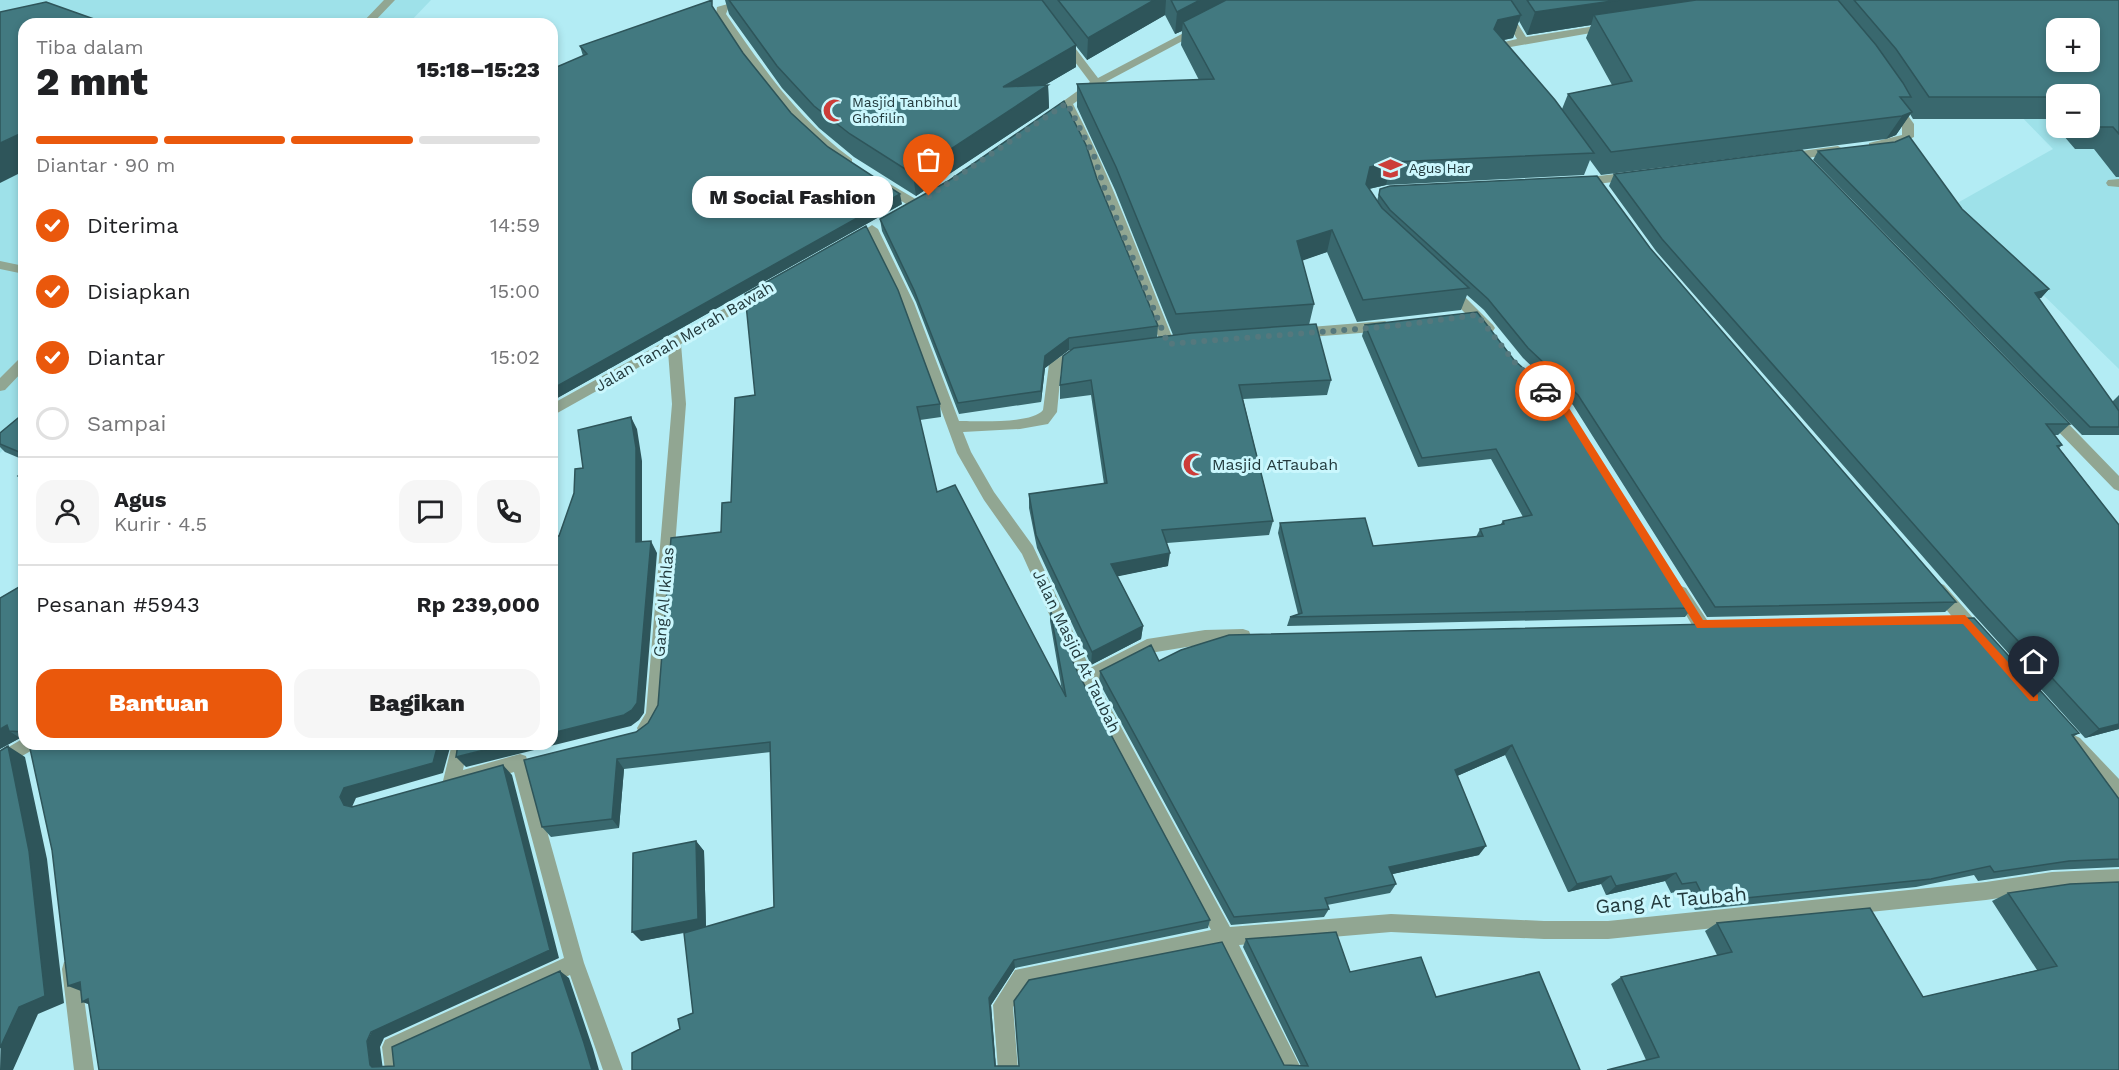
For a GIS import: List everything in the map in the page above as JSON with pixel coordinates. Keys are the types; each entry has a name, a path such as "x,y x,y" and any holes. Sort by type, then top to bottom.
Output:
{"street":[{"path":"372,18 390,0"},
{"path":"756,0 725,7 721,9 721,14 781,99 813,133 843,158 915,204"},
{"path":"1498,0 1522,41"},
{"path":"1040,122 1096,83 1207,24"},
{"path":"1497,57 1492,50 1495,47 1616,26"},
{"path":"1061,37 1096,83"},
{"path":"1776,158 1803,160 1889,144 1908,136 1908,124 1891,98"},
{"path":"1067,103 1094,156 1105,190 1168,344"},
{"path":"1585,167 1599,186"},
{"path":"1572,182 1599,186 1641,175"},
{"name":"Jalan Masjid At Taubah","path":"872,229 908,303 964,453 989,496 1028,550 1086,678 1225,937 1292,1070"},
{"path":"0,265 18,269"},
{"name":"Jalan Tanah Merah Bawah","path":"558,408 779,282"},
{"path":"1442,283 1477,315 1497,340"},
{"path":"1454,318 1477,315"},
{"path":"1281,334 1395,326"},
{"name":"Gang Al Ikhlas","path":"636,735 647,727 654,715 679,404 674,342"},
{"path":"954,427 1020,424 1043,420 1050,412 1054,368 1070,357 1092,354"},
{"path":"0,386 18,368"},
{"path":"2037,400 2119,485"},
{"path":"1927,576 1987,645"},
{"path":"1671,577 1701,625"},
{"path":"1941,620 1965,620"},
{"path":"1677,626 1722,624"},
{"path":"1086,678 1147,646 1206,637 1264,635"},
{"path":"2061,729 2113,775 2119,791"},
{"path":"0,761 28,750"},
{"path":"458,750 447,783 526,760 575,963 613,1070"},
{"name":"Gang At Taubah","path":"1008,1070 1003,1005 1022,977 1225,937 1391,923 1524,930 1608,930 1986,891 2052,881 2119,878"},
{"path":"69,953 84,1070"},
{"path":"395,1070 392,1047 575,963"}],"shaded area":[{"path":"0,0 431,0 414,18 18,18 18,434 0,453"},
{"path":"1907,0 2119,0 2119,369 1952,206 2053,149"}],"building":[{"path":"712,0 712,6 743,53 791,113 828,147 900,194 558,386 558,66 587,54 580,46"},
{"path":"729,0 1042,0 1076,45 1003,87 1048,85 913,174 850,134 814,106 777,66"},
{"path":"1058,0 1154,0 1088,38"},
{"path":"1171,0 1200,0 1177,12"},
{"path":"1226,0 1511,0 1521,15 1498,20 1494,29 1555,100 1594,153 1392,162 1370,167 1366,184 1382,208 1469,288 1363,300 1332,230 1297,241 1314,304 1176,314 1116,167 1077,84 1214,79 1183,22"},
{"path":"1527,0 1619,0 1535,12"},
{"path":"1696,0 1838,0 1876,45 1903,83 1911,97 1900,97 1912,112 1902,116 1611,152 1568,94 1632,81 1594,15"},
{"path":"1854,0 2119,0 2119,134 2113,127 2100,127 2100,84 2046,84 2046,97 1929,97 1896,49"},
{"path":"46,2 91,18 18,18 18,135 0,143 0,12"},
{"path":"1064,101 1086,145 1097,179 1158,326 1069,338 1045,356 1041,391 958,403 914,290 880,219 948,181"},
{"path":"1909,136 1962,209 2049,289 2035,293 2119,411 2119,427 2090,427 1818,151 1895,142"},
{"path":"1802,150 2070,424 2046,424 2062,445 2057,446 2119,525 2119,724 2099,729 1984,604 1662,239 1614,174"},
{"path":"1597,176 1650,248 1956,602 1715,607 1578,395 1528,348 1488,299 1390,210 1379,195 1380,189 1390,186"},
{"path":"866,226 898,290 940,404 917,407 937,492 955,485 1066,697 1050,610 1078,673 1210,920 1014,960 989,998 995,1066 1019,1066 1014,1001 1029,980 1222,942 1284,1065 1308,1066 1246,939 1336,932 1350,972 1421,957 1436,997 1539,972 1580,1070 632,1070 632,1053 680,1029 678,1019 693,1013 684,933 774,907 770,742 617,759 612,819 542,827 524,760 636,732 648,723 658,705 671,538 721,532 722,503 731,502 735,398 755,395 745,294"},
{"path":"1477,312 1514,360 1565,406 1692,608 1290,617 1302,613 1280,523 1365,518 1373,546 1483,536 1480,529 1532,515 1496,449 1422,458 1365,325"},
{"path":"1316,324 1331,380 1239,385 1273,521 1162,530 1170,553 1111,564 1143,626 1092,652 1036,535 1029,494 1107,483 1091,380 1060,385 1063,356 1074,348 1191,333"},
{"path":"631,417 636,448 636,542 651,541 637,703 624,715 558,732 558,536 574,493 575,469 583,468 578,430"},
{"path":"18,418 18,452 0,444 0,433"},
{"path":"18,588 18,732 9,731 7,725 0,729 0,598"},
{"path":"1974,618 2079,733 2072,735 2119,799 2119,859 2069,861 1994,872 1990,866 1931,879 1706,902 1696,882 1682,884 1676,873 1616,886 1611,876 1577,884 1512,745 1455,770 1486,846 1389,867 1396,884 1325,898 1329,909 1234,917 1100,671 1151,645 1159,661 1181,650 1229,635"},
{"path":"8,746 29,851 45,996 19,1007 0,1048 0,751"},
{"path":"30,750 436,750 433,763 344,788 340,797 344,805 352,807 503,765 550,950 371,1032 367,1041 370,1065 372,1067 394,1066 392,1047 560,971 592,1070 99,1070 88,999 82,1002 80,982 68,986 52,850"},
{"path":"457,750 484,750 456,757"},
{"path":"696,841 698,919 632,932 633,853"},
{"path":"2119,882 2119,1070 1607,1070 1659,1057 1621,977 1732,952 1717,923 1870,908 1923,997 2057,966 2008,893 2070,884"}],"way so far":[{"path":"929,196 967,173 1067,103 1094,156 1105,190 1168,344 1395,326 1477,315 1516,364 1545,391"}],"place":[{"name":"Masjid Tanbihul Ghofilin","path":"834,110"},
{"name":"Agus Har","path":"1391,168"},
{"name":"M Social Fashion","path":"929,196"},
{"name":"Masjid AtTaubah","path":"1194,464"}],"route":[{"path":"1545,391 1566,411 1701,625 1965,620 2034,698"}]}
